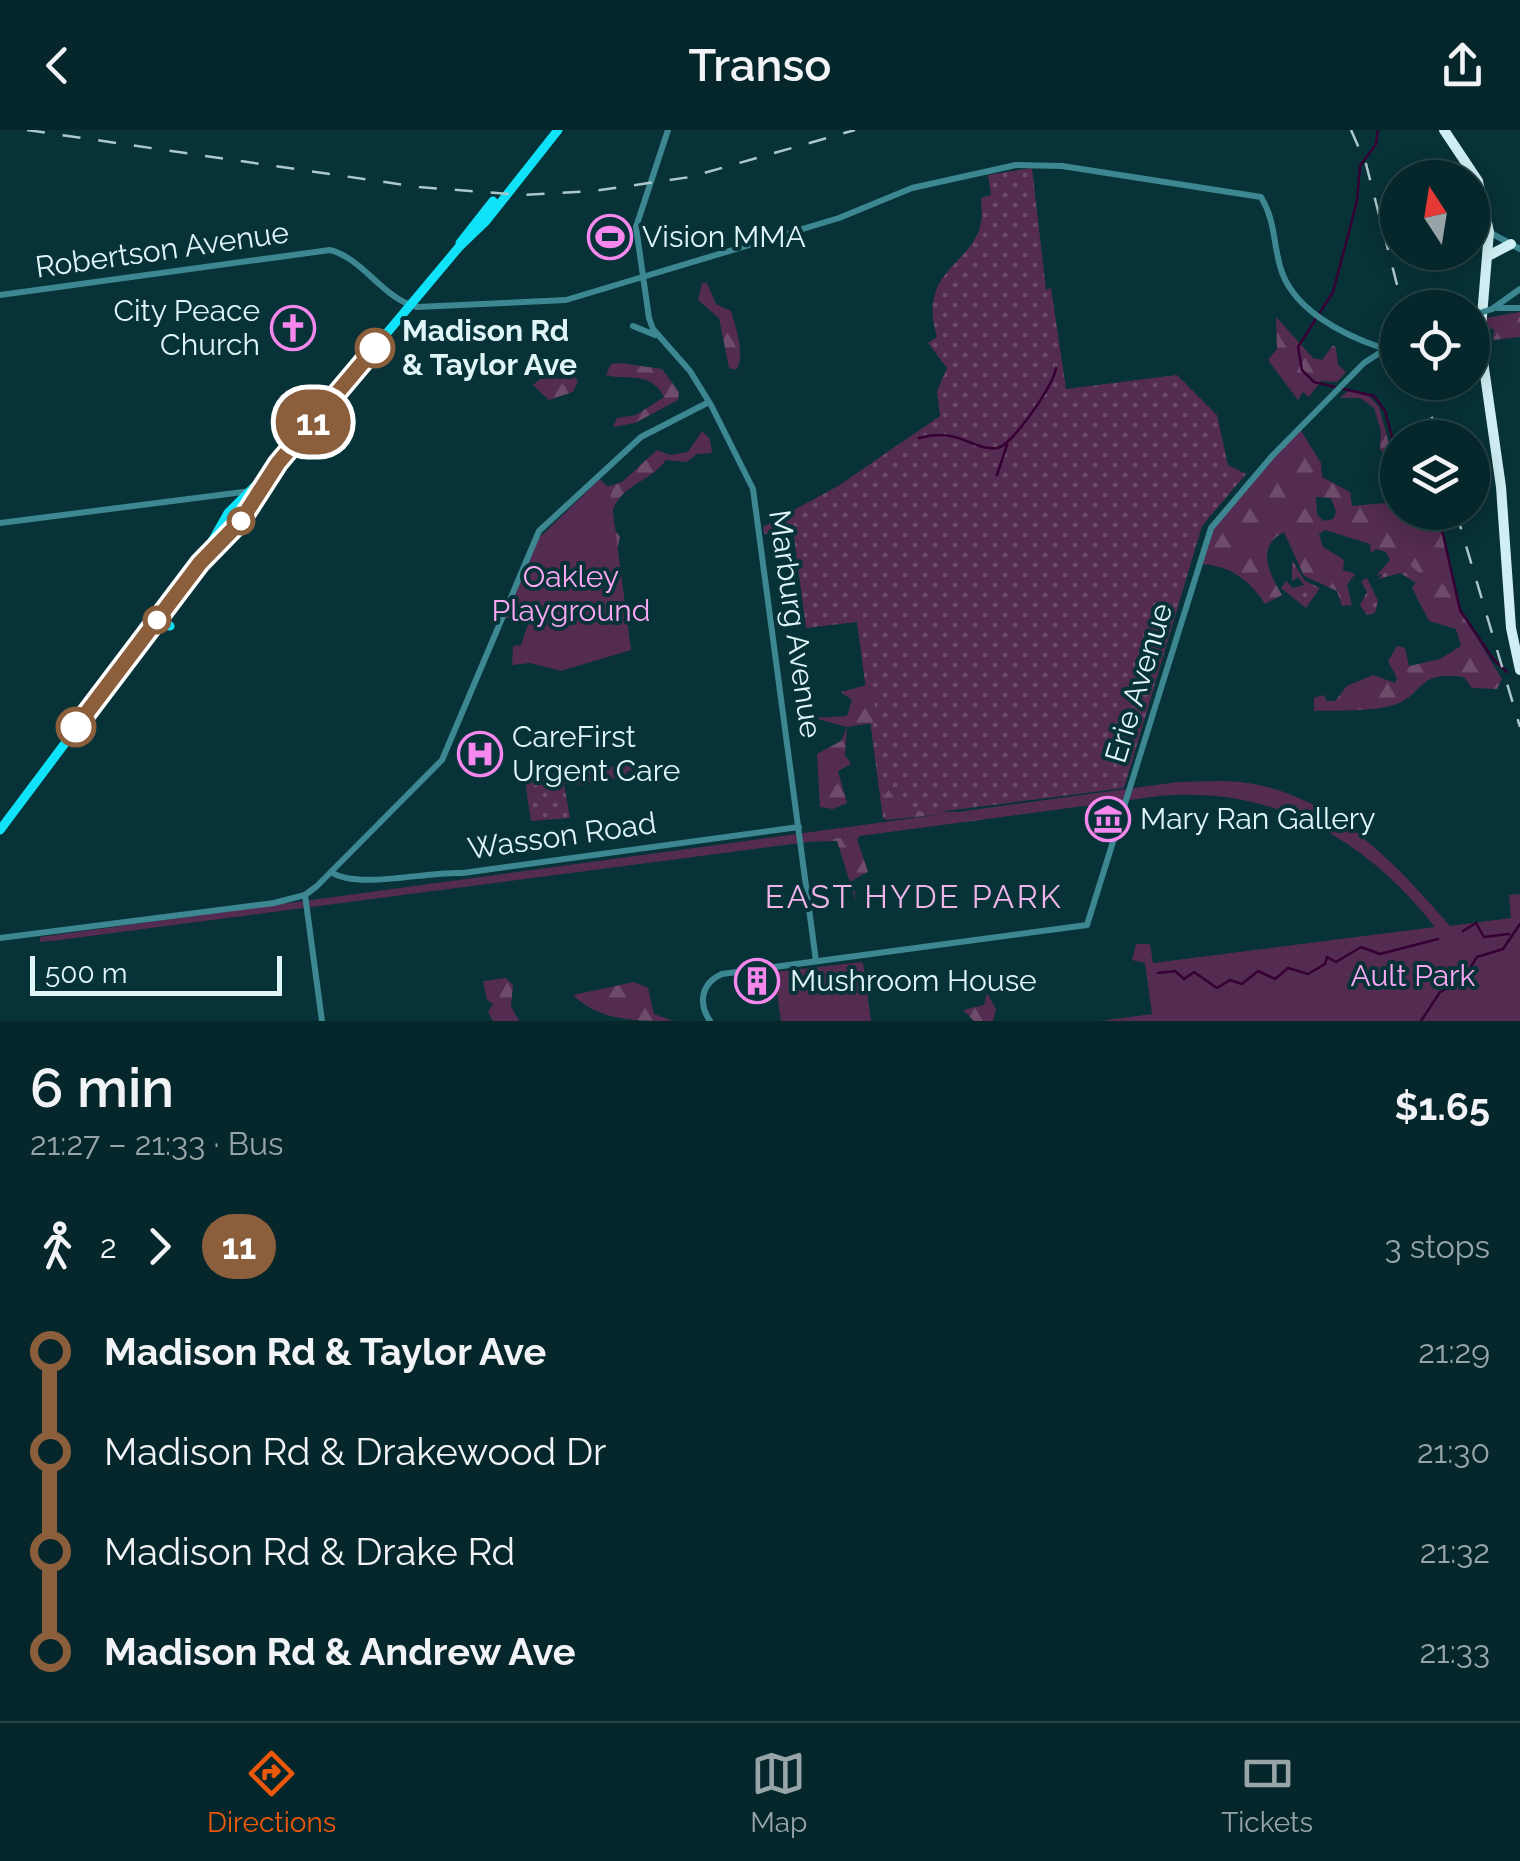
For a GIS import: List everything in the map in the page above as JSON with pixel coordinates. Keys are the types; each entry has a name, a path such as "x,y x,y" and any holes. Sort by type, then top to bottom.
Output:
{"highway":[{"path":"1441,130 1465,160"},
{"path":"1490,256 1516,246"},
{"path":"1488,270 1480,340 1500,487 1511,628 1520,670"}],"main road":[{"path":"0,830 278,463 422,292 472,225 555,130"},
{"path":"422,292 427,307"},
{"path":"211,548 236,504 278,463"},
{"path":"264,486 268,471"},
{"path":"228,494 236,504"},
{"path":"155,622 170,626"},
{"path":"2,807 14,810"}],"street":[{"name":"Marburg Avenue","path":"668,130 636,223 640,277 650,323 690,371 742,458 754,489 816,961"},
{"path":"410,306 566,300 839,218 912,188 1016,165 1062,166 1261,197 1273,220 1284,278 1319,315 1366,344 1380,348"},
{"path":"1490,232 1516,246"},
{"name":"Robertson Avenue","path":"0,295 330,250 345,256 410,306"},
{"path":"1490,309 1520,288"},
{"path":"1494,308 1520,308"},
{"path":"633,326 657,336"},
{"path":"1366,344 1380,343"},
{"path":"1364,363 1366,344"},
{"name":"Erie Avenue","path":"710,1021 702,999 715,977 1084,926 1092,916 1211,528 1258,471 1380,350"},
{"path":"0,938 305,895 445,756 513,585 539,531 640,437 708,402"},
{"path":"0,523 264,486"},
{"name":"Wasson Road","path":"331,872 356,880 462,874 800,830"},
{"path":"305,895 322,1021"}],"green space":[{"path":"1032,168 1046,290 1051,288 1066,389 1177,375 1217,415 1228,465 1246,474 1202,526 1124,788 883,819 857,622 806,628 793,530 764,534 763,527 838,486 940,416 937,391 947,368 928,343 937,337 934,297 948,271 976,237 982,220 981,198 991,195 988,175"},
{"path":"702,283 707,283 716,304 731,311 740,350 736,370 729,368 719,318 698,300"},
{"path":"1520,312 1520,337 1493,340 1490,317"},
{"path":"1276,317 1313,358 1322,360 1333,345 1336,348 1338,365 1346,372 1337,382 1321,381 1309,397 1303,392 1298,400 1268,360 1277,349"},
{"path":"611,364 662,369 679,392 678,400 635,423 613,427 617,418 636,415 664,397 645,380 606,375"},
{"path":"545,375 561,379 573,375 578,381 573,392 549,400 533,385"},
{"path":"1348,391 1368,395 1379,407 1380,428 1374,408 1360,398 1340,398"},
{"path":"1300,429 1321,463 1322,477 1350,492 1352,506 1380,504 1380,530 1442,530 1460,610 1502,679 1497,689 1472,688 1464,677 1437,677 1394,705 1314,711 1314,698 1323,695 1327,701 1335,701 1347,686 1373,675 1395,683 1397,678 1388,661 1397,646 1405,648 1409,666 1440,659 1461,646 1456,629 1429,621 1412,588 1421,575 1409,564 1376,576 1390,560 1386,552 1376,549 1371,553 1370,544 1325,530 1319,534 1323,547 1344,560 1343,570 1355,574 1347,585 1352,605 1342,606 1337,591 1304,576 1284,532 1275,538 1267,553 1269,569 1282,595 1265,604 1237,575 1199,564 1211,528","holes":["1316,497 1331,498 1336,512 1333,519 1324,521 1317,515"]},
{"path":"702,431 710,439 712,453 697,454 687,462 666,460 625,492 613,509 610,522 620,537 616,555 621,591 582,582 587,544 583,533 600,513 595,491 622,482 657,450 670,455 688,452"},
{"name":"Oakley Playground","path":"600,479 610,489 631,650 561,671 530,663 512,665 513,646 521,645 528,624 518,624 518,617 503,619 539,538"},
{"path":"1292,560 1305,581 1320,588 1306,608 1281,588 1286,581 1293,588 1304,585 1298,577 1292,581"},
{"path":"1409,564 1421,575 1416,583 1400,573 1379,579 1384,570"},
{"path":"1367,578 1378,601 1375,613 1367,615 1360,605 1367,592 1361,581"},
{"path":"870,684 878,722 847,727 814,718 847,716 852,700 841,692"},
{"path":"847,727 845,755 851,764 838,771 847,803 833,809 820,807 817,754 841,741"},
{"path":"656,761 626,772 627,779 609,778 609,773 569,778 562,785 535,785 527,794 525,780 518,779"},
{"path":"610,773 609,778 564,784 570,818 531,821 527,795 534,785"},
{"path":"883,782 903,811 963,812 886,820"},
{"name":"Ault Park","path":"1178,782 1240,782 1272,788 1331,815 1406,877 1450,926 1511,918 1509,895 1520,894 1520,1021 1100,1021 1152,1014 1145,963 1132,960 1136,944 1150,944 1153,963 1435,927 1380,869 1317,826 1243,800 1203,795 1160,796 40,942 40,937"},
{"path":"1121,796 1119,801 860,836 857,839 868,872 853,880 856,901 837,841 810,842"},
{"path":"863,962 871,1021 781,1021 774,972"},
{"path":"506,978 513,985 511,1006 519,1021 493,1021 488,1012 493,1004 487,1000 483,981"},
{"path":"634,982 648,988 654,1014 673,1021 607,1015 573,995"},
{"path":"987,993 996,1009 993,1021 974,1021 963,1010 984,1005"}],"waterway":[{"path":"1378,130 1376,144 1360,166 1357,201 1333,292 1298,347 1302,370 1314,382 1374,396 1387,420"},
{"path":"919,438 945,435 988,448 1004,445 1032,413 1056,368"},
{"path":"997,475 1007,445"},
{"path":"1442,530 1460,610 1493,659 1507,672"},
{"path":"1463,931 1476,923 1484,937 1509,934"},
{"path":"1421,1021 1440,992 1462,981 1477,957 1503,949 1520,924"},
{"path":"1158,973 1175,971 1184,979 1194,972 1217,988 1230,980 1242,984 1258,971 1275,979 1288,968 1308,974 1325,964 1327,957 1336,962 1361,947 1380,954 1438,939"}],"railway":[{"path":"27,130 419,187 521,195 594,191 690,177 855,130"},
{"path":"1351,130 1366,164 1398,290"},
{"path":"1428,400 1432,420"},
{"path":"1461,530 1520,727"}],"bus line":[{"name":"11","path":"76,727 200,563 240,522 278,463 375,348"}],"place":[{"name":"Vision MMA","path":"610,237"},
{"name":"City Peace Church","path":"293,328"},
{"name":"Madison Rd & Taylor Ave","path":"375,348"},
{"name":"CareFirst Urgent Care","path":"480,754"},
{"name":"Mary Ran Gallery","path":"1108,819"},
{"name":"Mushroom House","path":"757,981"}],"district":[{"name":"EAST HYDE PARK","path":"914,897"}]}
